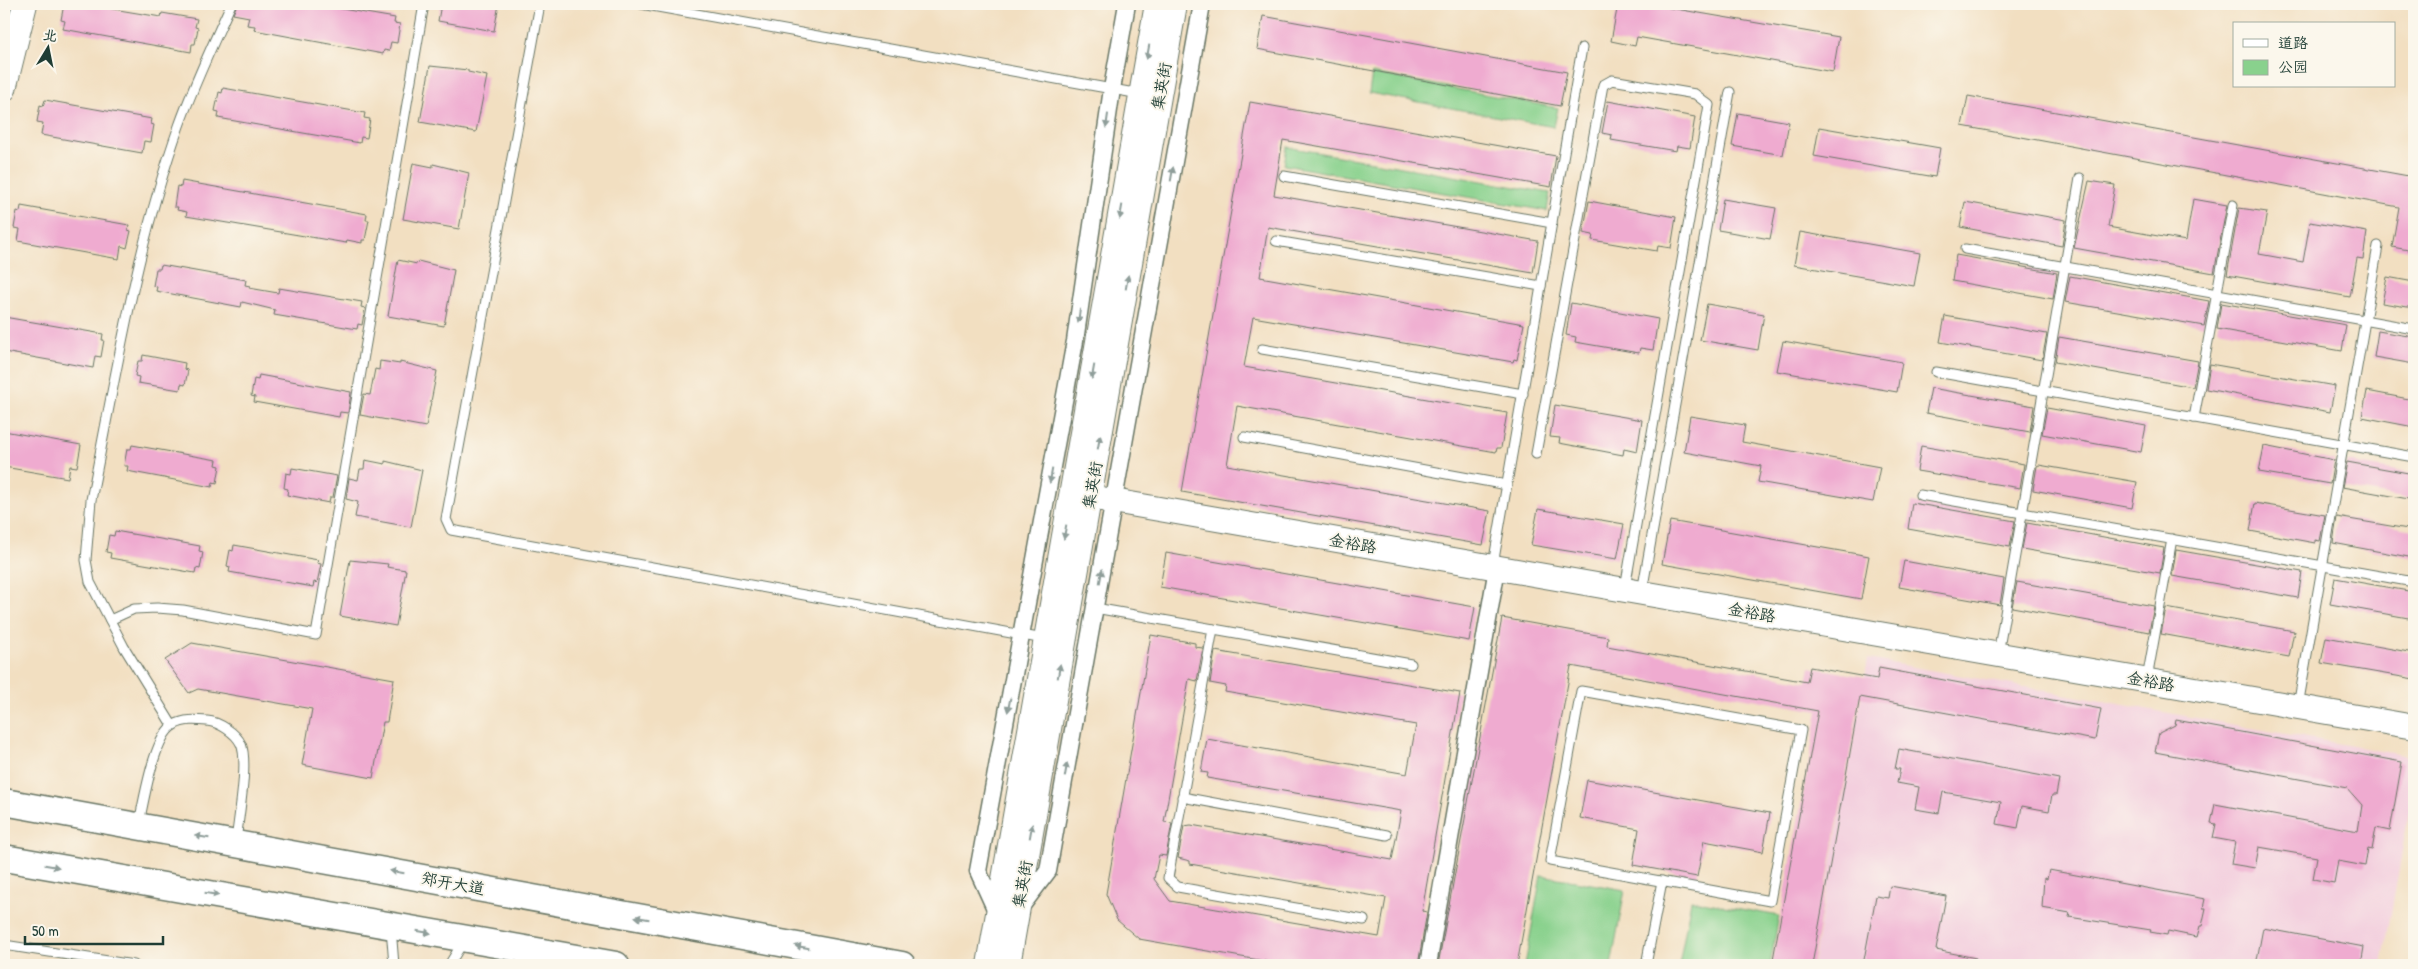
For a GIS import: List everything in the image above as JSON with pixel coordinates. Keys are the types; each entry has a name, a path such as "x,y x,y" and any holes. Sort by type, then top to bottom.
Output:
{"main road":[{"path":"4,89 26,4"},
{"name":"集英街","path":"1008,965 1008,914 1046,639 1157,4"},
{"name":"集英街","path":"989,965 1008,914 1090,497 1175,4"},
{"name":"金裕路","path":"1090,497 2414,727"},
{"name":"郑开大道","path":"4,802 902,965"},
{"path":"4,858 616,965"}],"street":[{"path":"1127,4 1112,89 1075,342 978,871 1008,914 1048,871 1202,4"},
{"path":"1428,965 1495,568"}],"lane":[{"path":"172,725 110,620 90,582 86,560 91,500 138,265 151,215 179,126 231,4"},
{"path":"110,620 134,609 157,608 183,610 316,635 424,4"},
{"path":"540,4 446,524 451,530 1046,639"},
{"path":"641,4 1141,94"},
{"path":"1495,568 1507,485 1582,48"},
{"path":"1536,454 1603,85 1612,80 1695,94 1709,106 1633,592"},
{"path":"1633,592 1730,92"},
{"path":"1284,176 1552,223"},
{"path":"1998,655 2080,178"},
{"path":"2194,418 2233,205"},
{"path":"1276,241 1541,286"},
{"path":"2298,707 2378,246"},
{"path":"1965,249 2414,330"},
{"path":"1262,349 1523,394"},
{"path":"1936,372 2414,458"},
{"path":"1244,437 1507,485"},
{"path":"1920,495 2414,582"},
{"path":"2147,680 2172,539"},
{"path":"1095,608 1411,664"},
{"path":"1213,629 1168,878 1178,887 1364,920"},
{"path":"1581,691 1801,730 1770,901 1662,881 1550,861 1581,691"},
{"path":"138,826 158,745 172,725 188,720 211,721 228,729 241,743 244,758 236,843"},
{"path":"1182,797 1387,835"},
{"path":"1646,965 1662,881"},
{"path":"390,926 394,965"},
{"path":"449,965 465,939"},
{"path":"4,945 134,965"}],"shaded area":[{"path":"1868,659 2414,757 2414,784 2382,965 1813,965"}],"green space":[{"path":"1372,73 1558,108 1554,127 1369,93"},
{"path":"1287,147 1550,193 1547,211 1284,165"},
{"path":"1541,875 1625,890 1611,965 1525,965"},
{"path":"1691,900 1779,916 1770,965 1679,965"}],"building":[{"path":"64,4 108,4 107,8 161,17 162,13 197,19 195,27 198,28 195,44 192,44 191,52 63,29 65,21 61,20"},
{"path":"237,4 313,4 395,18 394,23 400,24 397,43 391,42 389,51 384,50 383,54 254,30 255,26 247,25 249,17 233,14"},
{"path":"441,4 499,4 494,31 438,21"},
{"path":"1618,4 1647,4 1839,37 1833,72 1637,37 1635,46 1611,41"},
{"path":"1263,16 1567,72 1560,106 1257,49"},
{"path":"430,66 468,70 468,72 487,76 476,132 420,122"},
{"path":"223,88 365,113 364,118 370,119 367,138 361,137 360,143 218,118 219,112 215,111 219,92 222,93"},
{"path":"1968,96 2414,177 2414,251 2392,247 2399,207 1962,126"},
{"path":"45,100 152,119 151,124 154,125 151,142 144,141 142,153 41,135 43,123 37,122 40,105 43,106"},
{"path":"1608,101 1695,117 1690,148 1677,146 1676,151 1611,140 1612,135 1602,133"},
{"path":"1250,102 1556,156 1551,187 1283,140 1274,195 1538,241 1533,273 1268,227 1260,277 1524,324 1517,360 1514,359 1513,362 1253,317 1244,367 1507,413 1501,448 1497,448 1496,452 1237,406 1227,465 1490,511 1483,545 1182,492"},
{"path":"1738,113 1789,122 1783,155 1732,146"},
{"path":"1819,127 1940,148 1935,177 1814,156"},
{"path":"413,163 433,167 433,164 469,173 459,229 403,219"},
{"path":"182,181 367,214 366,220 369,220 365,240 362,240 362,243 347,240 346,243 186,216 187,212 177,210 178,207 174,207 177,186 181,187"},
{"path":"2089,181 2115,185 2108,227 2186,241 2193,199 2227,205 2214,273 2074,248"},
{"path":"1723,199 1776,208 1770,239 1718,230"},
{"path":"1589,201 1676,217 1671,248 1658,246 1657,251 1592,240 1593,235 1583,233"},
{"path":"1965,202 2066,220 2062,246 1960,227"},
{"path":"21,206 129,225 128,230 131,231 127,248 121,246 119,259 18,241 20,229 14,228 17,211 20,212"},
{"path":"2239,208 2267,212 2259,254 2303,262 2310,222 2367,232 2363,259 2357,258 2350,297 2227,275"},
{"path":"1800,232 1920,253 1914,286 1794,265"},
{"path":"1956,255 2057,273 2053,299 1952,281"},
{"path":"398,260 417,264 418,261 454,270 444,326 388,316"},
{"path":"161,265 246,280 245,285 250,286 249,288 278,293 279,288 362,302 361,307 365,308 362,325 358,324 357,329 274,315 275,310 242,302 241,307 156,291 157,287 153,286 156,269 160,269"},
{"path":"2070,276 2209,301 2204,326 2065,302"},
{"path":"2387,277 2414,282 2414,308 2382,303"},
{"path":"1571,303 1658,319 1653,350 1640,348 1639,353 1575,342 1576,337 1566,335"},
{"path":"2221,303 2346,325 2342,351 2217,329"},
{"path":"1707,304 1764,314 1758,350 1700,340"},
{"path":"1945,316 2047,334 2042,360 1940,342"},
{"path":"4,317 103,334 102,340 104,340 101,357 95,356 93,368 4,352"},
{"path":"2378,331 2414,337 2414,364 2374,357"},
{"path":"2059,337 2198,361 2193,387 2055,362"},
{"path":"1783,341 1902,362 1897,392 1777,371"},
{"path":"143,355 185,363 184,369 188,370 185,385 181,384 180,390 138,383 139,377 135,376 138,361 142,361"},
{"path":"380,361 400,364 400,362 437,371 426,427 360,415 364,394 370,395 375,369 379,370"},
{"path":"2210,364 2335,386 2330,412 2206,389"},
{"path":"259,375 351,392 348,413 340,412 339,417 254,402 255,397 251,396 254,379 258,380"},
{"path":"1931,388 2034,406 2030,432 1926,413"},
{"path":"2367,391 2414,400 2414,427 2362,417"},
{"path":"1555,405 1642,420 1637,452 1624,449 1623,455 1559,443 1560,438 1550,437"},
{"path":"2047,408 2146,426 2141,452 2042,434"},
{"path":"1690,416 1745,425 1742,442 1880,467 1873,502 1758,482 1761,466 1684,452"},
{"path":"4,431 81,445 77,467 70,466 68,478 4,467"},
{"path":"132,445 217,460 216,465 220,466 217,483 213,482 212,487 127,471 128,466 124,466 127,449 131,449"},
{"path":"1921,446 2024,464 2020,488 1917,471"},
{"path":"2264,446 2334,460 2330,484 2259,472"},
{"path":"365,460 385,464 385,461 422,470 411,527 355,517 358,502 346,499 349,478 358,480 360,469 364,469"},
{"path":"2347,462 2414,474 2414,500 2342,487"},
{"path":"2037,466 2137,482 2132,508 2033,490"},
{"path":"292,468 337,476 333,497 330,497 329,503 287,495 288,489 284,488 286,473 291,474"},
{"path":"1912,503 2015,521 2010,547 1908,529"},
{"path":"2255,503 2325,515 2320,541 2315,540 2315,543 2250,531"},
{"path":"1538,509 1624,524 1617,559 1531,545"},
{"path":"2337,517 2414,530 2414,558 2333,543"},
{"path":"1670,521 1869,556 1861,599 1662,564"},
{"path":"2027,523 2164,548 2160,573 2022,549"},
{"path":"115,531 200,546 199,551 203,552 200,569 196,568 195,573 110,558 111,553 106,552 109,535 114,536"},
{"path":"234,545 318,560 317,563 321,564 317,583 314,582 313,587 229,572 230,567 227,566 230,550 233,551"},
{"path":"2176,550 2302,572 2298,598 2172,576"},
{"path":"1166,553 1475,607 1469,641 1160,587"},
{"path":"350,560 388,564 387,567 406,570 396,626 340,616"},
{"path":"1904,561 2004,579 2000,605 1899,587"},
{"path":"2335,578 2414,592 2414,619 2330,604"},
{"path":"2017,582 2154,606 2149,632 2012,607"},
{"path":"2166,608 2294,631 2289,657 2161,634"},
{"path":"1502,618 1608,637 1607,646 1807,682 1810,667 1877,679 1879,668 2101,709 2095,740 1860,697 1812,965 1772,965 1818,711 1571,666 1517,965 1438,965"},
{"path":"1151,635 1195,643 1195,647 1203,648 1197,681 1189,679 1164,822 1172,823 1166,856 1159,855 1154,879 1170,901 1379,937 1386,898 1190,864 1190,861 1178,858 1184,826 1191,825 1392,860 1401,811 1207,778 1208,773 1201,772 1207,739 1407,774 1416,725 1225,692 1226,686 1210,683 1215,651 1460,693 1422,911 1427,912 1418,965 1287,965 1139,939 1117,920 1106,894"},
{"path":"2326,637 2414,653 2414,679 2321,663"},
{"path":"192,643 394,679 387,722 383,722 373,778 302,765 312,709 198,689 189,693 165,660"},
{"path":"2176,720 2402,762 2390,831 2376,828 2372,850 2368,849 2365,866 2338,861 2334,883 2313,879 2317,857 2259,847 2255,868 2231,864 2235,842 2213,838 2216,824 2211,823 2215,804 2358,831 2362,805 2347,788 2155,752 2159,733 2175,725"},
{"path":"1899,749 2059,779 2056,795 2052,795 2049,811 2022,806 2018,828 1997,824 2001,802 1943,792 1939,813 1915,809 1919,787 1897,783 1900,769 1895,769"},
{"path":"1587,780 1770,813 1763,852 1704,841 1697,877 1633,865 1639,829 1580,818"},
{"path":"2049,870 2205,899 2203,908 2206,908 2202,926 2200,926 2197,937 2168,931 2167,935 2150,932 2151,930 2069,917 2070,913 2042,908 2044,878 2047,879"},
{"path":"1890,886 1946,896 1936,950 1976,958 1975,965 1863,965 1876,896 1888,898"},
{"path":"2263,928 2364,947 2361,965 2256,965"}]}
